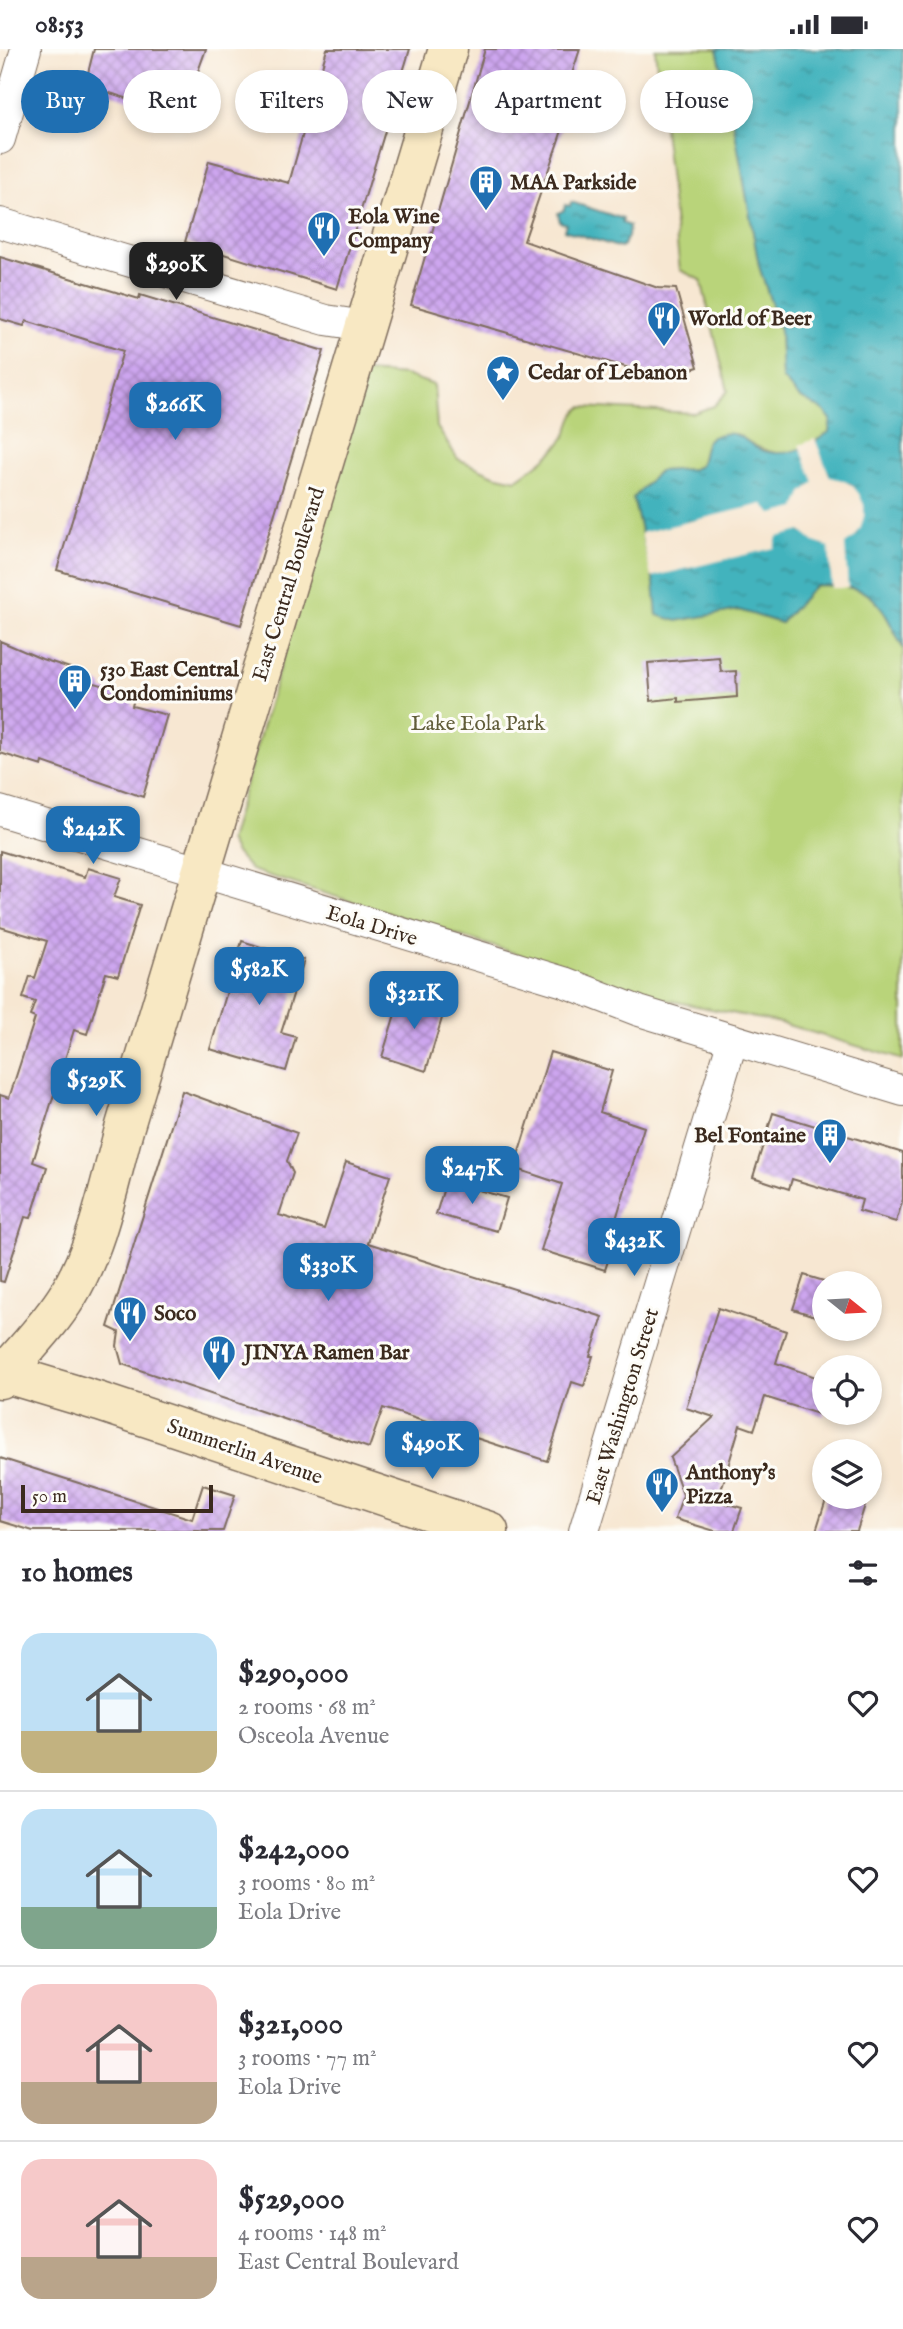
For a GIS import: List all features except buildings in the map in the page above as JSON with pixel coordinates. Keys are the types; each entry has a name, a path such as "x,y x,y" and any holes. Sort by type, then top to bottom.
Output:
{"street":[{"path":"0,139 26,49"},
{"name":"East Central Boulevard","path":"1,1375 39,1336 68,1295 85,1261 97,1227 448,49"},
{"path":"0,223 326,320 365,326"},
{"name":"Eola Drive","path":"0,811 564,982 639,1011 903,1091"},
{"name":"East Washington Street","path":"584,1531 733,1039"},
{"name":"Summerlin Avenue","path":"1,1375 100,1402 489,1531"}],"green space":[{"name":"Lake Eola Park","path":"655,49 717,49 722,70 657,70"},
{"name":"Lake Eola Park","path":"665,133 735,133 759,266 780,330 782,378 799,397 823,409 831,419 829,432 805,447 783,453 762,449 737,434 706,443 700,466 693,469 659,471 633,498 654,583 657,615 708,615 739,610 781,623 815,585 851,588 872,597 880,605 903,648 903,1060 781,1023 657,998 251,870 229,841 366,372 405,375 434,385 437,427 458,459 494,475 516,480 558,446 566,436 574,415 582,407 694,413 714,406 728,391 701,280 680,270"}],"water":[{"path":"717,49 903,49 903,648 880,605 872,597 851,588 815,585 781,623 739,610 677,621 657,615 654,583 633,498 659,471 693,469 700,466 706,443 713,437 733,434 761,450 785,453 808,445 829,432 831,419 823,410 799,397 782,378 780,330 759,266 735,133 753,133 753,70 722,70"},
{"path":"571,202 623,219 622,223 629,226 628,237 621,248 564,230 566,224 560,222 558,213 564,210 565,205 570,206"}],"pier":[{"path":"815,439 830,477 852,485 864,505 861,527 855,537 845,544 848,588 832,588 829,547 814,542 801,531 777,537 774,548 651,577 641,533 763,504 772,514 796,508 802,493 814,482 799,445"}],"place":[{"name":"MAA Parkside","path":"486,212"},
{"name":"Eola Wine Company","path":"324,258"},
{"name":"World of Beer","path":"664,348"},
{"name":"Cedar of Lebanon","path":"503,402"},
{"name":"530 East Central Condominiums","path":"75,711"},
{"name":"Bel Fontaine","path":"830,1165"},
{"name":"Soco","path":"130,1343"},
{"name":"JINYA Ramen Bar","path":"219,1382"},
{"name":"Anthony's Pizza","path":"662,1514"}]}
